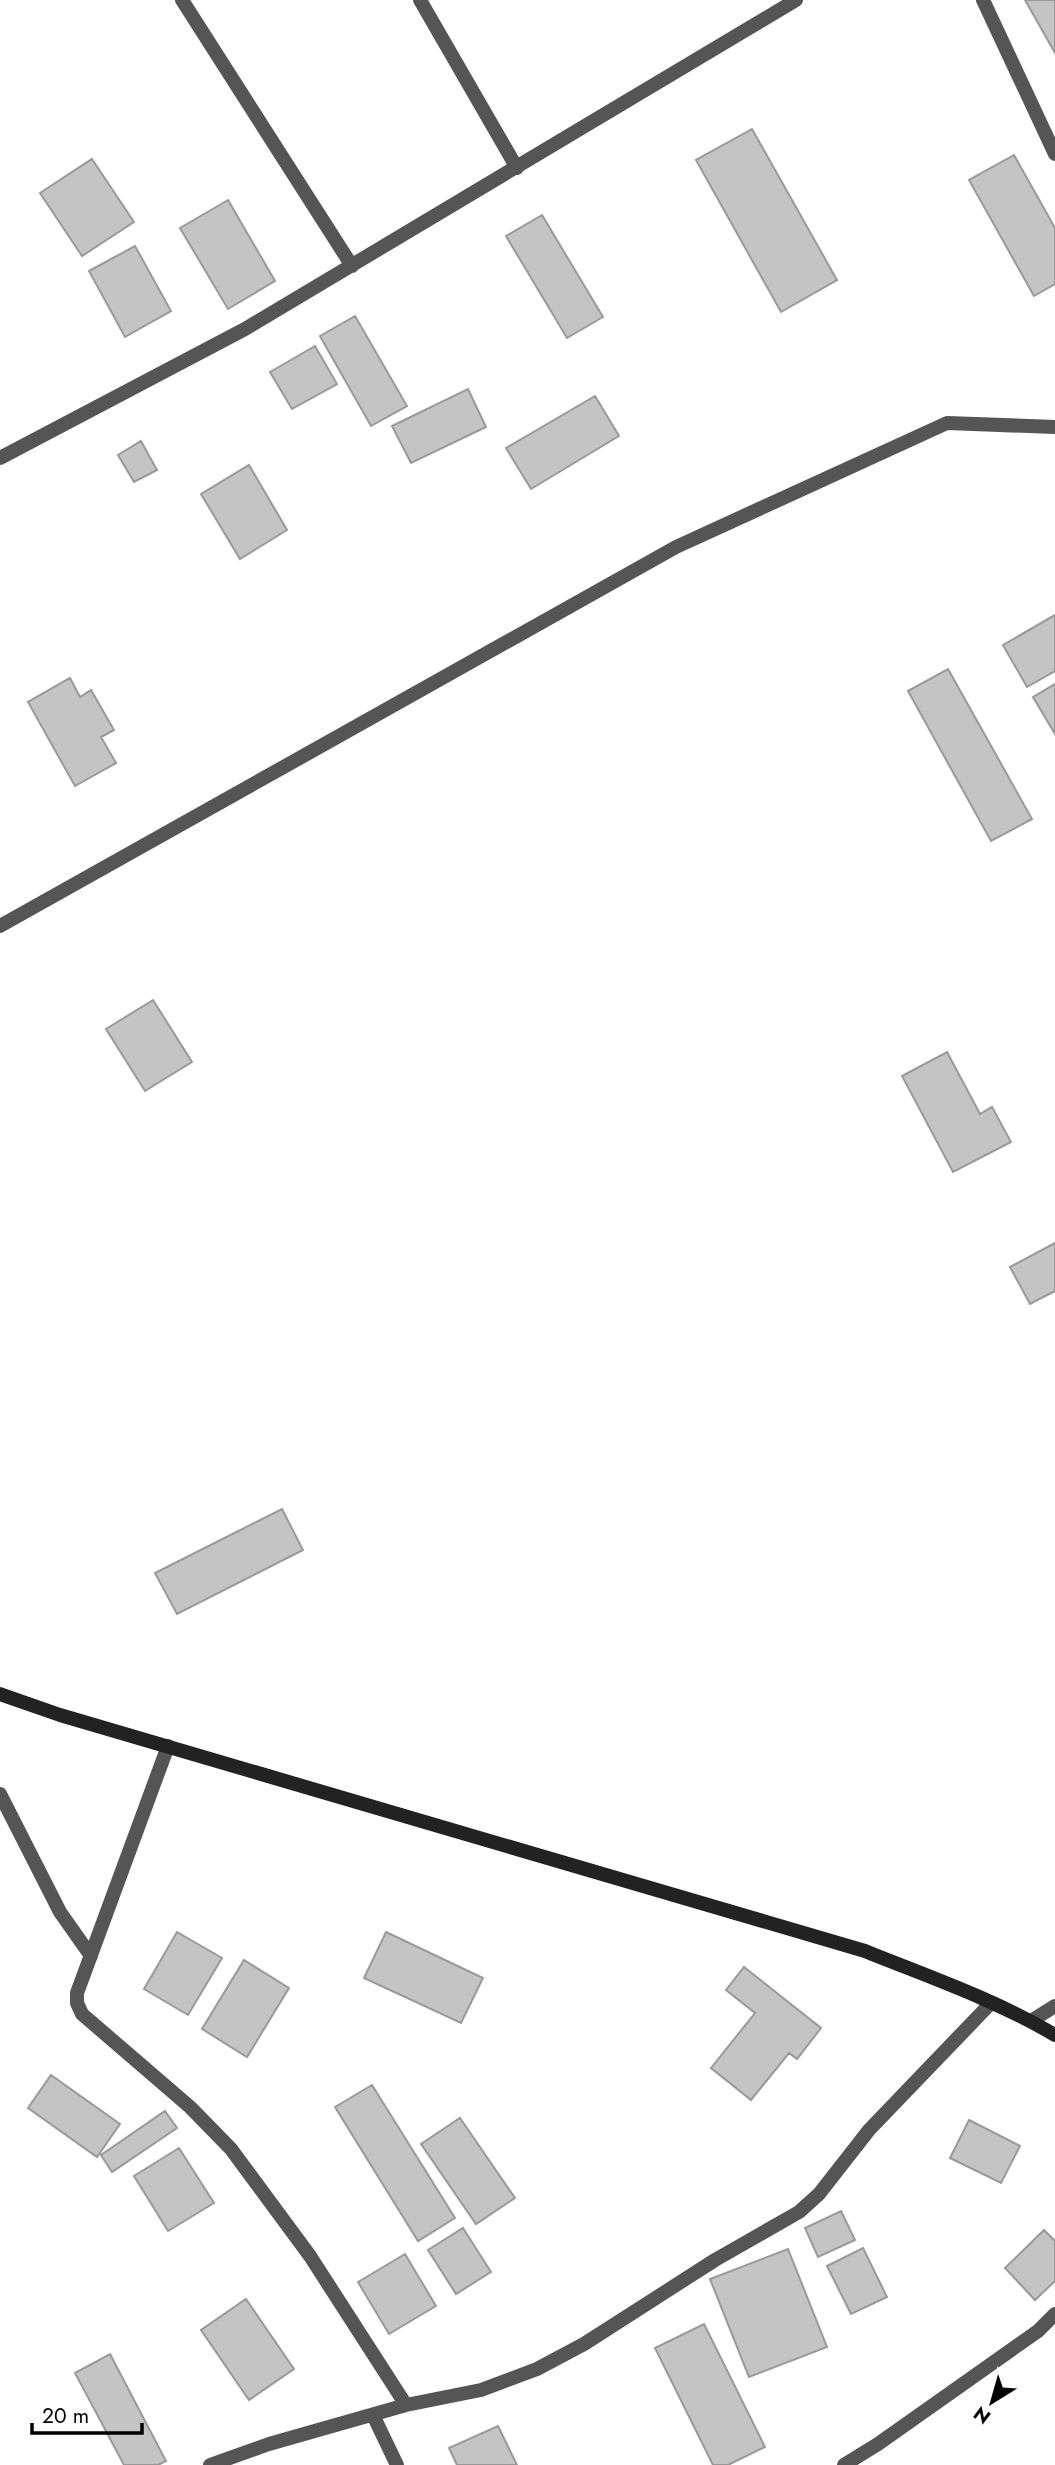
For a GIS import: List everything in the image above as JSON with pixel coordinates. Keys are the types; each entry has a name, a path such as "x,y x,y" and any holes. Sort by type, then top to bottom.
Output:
{"main road":[{"path":"0,1693 60,1715 864,1951 991,2003 1055,2035"}],"street":[{"path":"182,0 352,266"},
{"path":"420,0 517,168"},
{"path":"0,458 246,329 796,0"},
{"path":"983,0 1055,154"},
{"path":"0,926 676,547 947,423 1055,427"},
{"path":"168,1746 77,1993 76,2003 82,2014 190,2108 231,2149 310,2256 406,2405"},
{"path":"0,1794 61,1912 91,1956"},
{"path":"210,2465 269,2444 406,2405 481,2390 537,2369 584,2344 715,2260 799,2213 819,2194 869,2130 991,2003"},
{"path":"1031,2021 1055,2007"},
{"path":"844,2465 1038,2331 1055,2314"},
{"path":"373,2415 397,2465"}],"building":[{"path":"1025,0 1055,0 1055,53"},
{"path":"752,129 837,280 781,312 696,160"},
{"path":"1014,155 1055,228 1055,284 1034,296 969,180"},
{"path":"92,159 134,222 82,256 40,193"},
{"path":"228,200 275,281 228,309 180,228"},
{"path":"542,215 603,317 567,338 506,236"},
{"path":"135,246 171,311 125,337 89,271"},
{"path":"355,316 407,406 371,426 320,336"},
{"path":"315,346 337,384 292,409 270,372"},
{"path":"468,389 486,427 411,463 392,426"},
{"path":"595,396 619,436 531,489 506,448"},
{"path":"141,441 157,470 134,482 118,455"},
{"path":"249,465 287,530 240,559 201,494"},
{"path":"1055,615 1055,671 1027,687 1003,645"},
{"path":"948,669 1032,819 991,841 908,691"},
{"path":"70,678 80,697 91,690 114,730 101,737 116,763 75,786 28,702"},
{"path":"1055,684 1055,734 1033,697"},
{"path":"153,1000 192,1062 145,1091 106,1029"},
{"path":"947,1052 980,1114 992,1107 1011,1142 953,1172 902,1076"},
{"path":"1055,1243 1055,1291 1030,1304 1010,1267"},
{"path":"282,1509 303,1550 177,1614 155,1573"},
{"path":"177,1932 222,1958 188,2015 144,1989"},
{"path":"386,1932 483,1978 461,2023 364,1978"},
{"path":"244,1960 289,1988 247,2057 202,2029"},
{"path":"744,1967 821,2028 797,2059 789,2053 751,2100 711,2068 755,2013 726,1990"},
{"path":"51,2075 120,2124 97,2157 28,2108"},
{"path":"372,2085 455,2218 418,2241 335,2107"},
{"path":"165,2111 177,2128 112,2172 101,2155"},
{"path":"460,2118 515,2198 476,2224 421,2144"},
{"path":"969,2120 1020,2146 1001,2183 950,2158"},
{"path":"179,2148 214,2203 168,2231 134,2176"},
{"path":"841,2211 855,2240 818,2257 805,2228"},
{"path":"463,2228 491,2272 456,2294 428,2250"},
{"path":"1044,2230 1055,2241 1055,2281 1035,2300 1005,2268"},
{"path":"863,2248 887,2297 851,2314 827,2266"},
{"path":"788,2249 827,2347 749,2377 710,2279"},
{"path":"405,2254 436,2306 389,2334 358,2282"},
{"path":"246,2299 294,2369 249,2400 201,2330"},
{"path":"704,2324 765,2447 728,2465 713,2465 655,2348"},
{"path":"110,2354 166,2461 158,2465 124,2465 75,2373"},
{"path":"498,2426 517,2465 457,2465 449,2448"}]}
